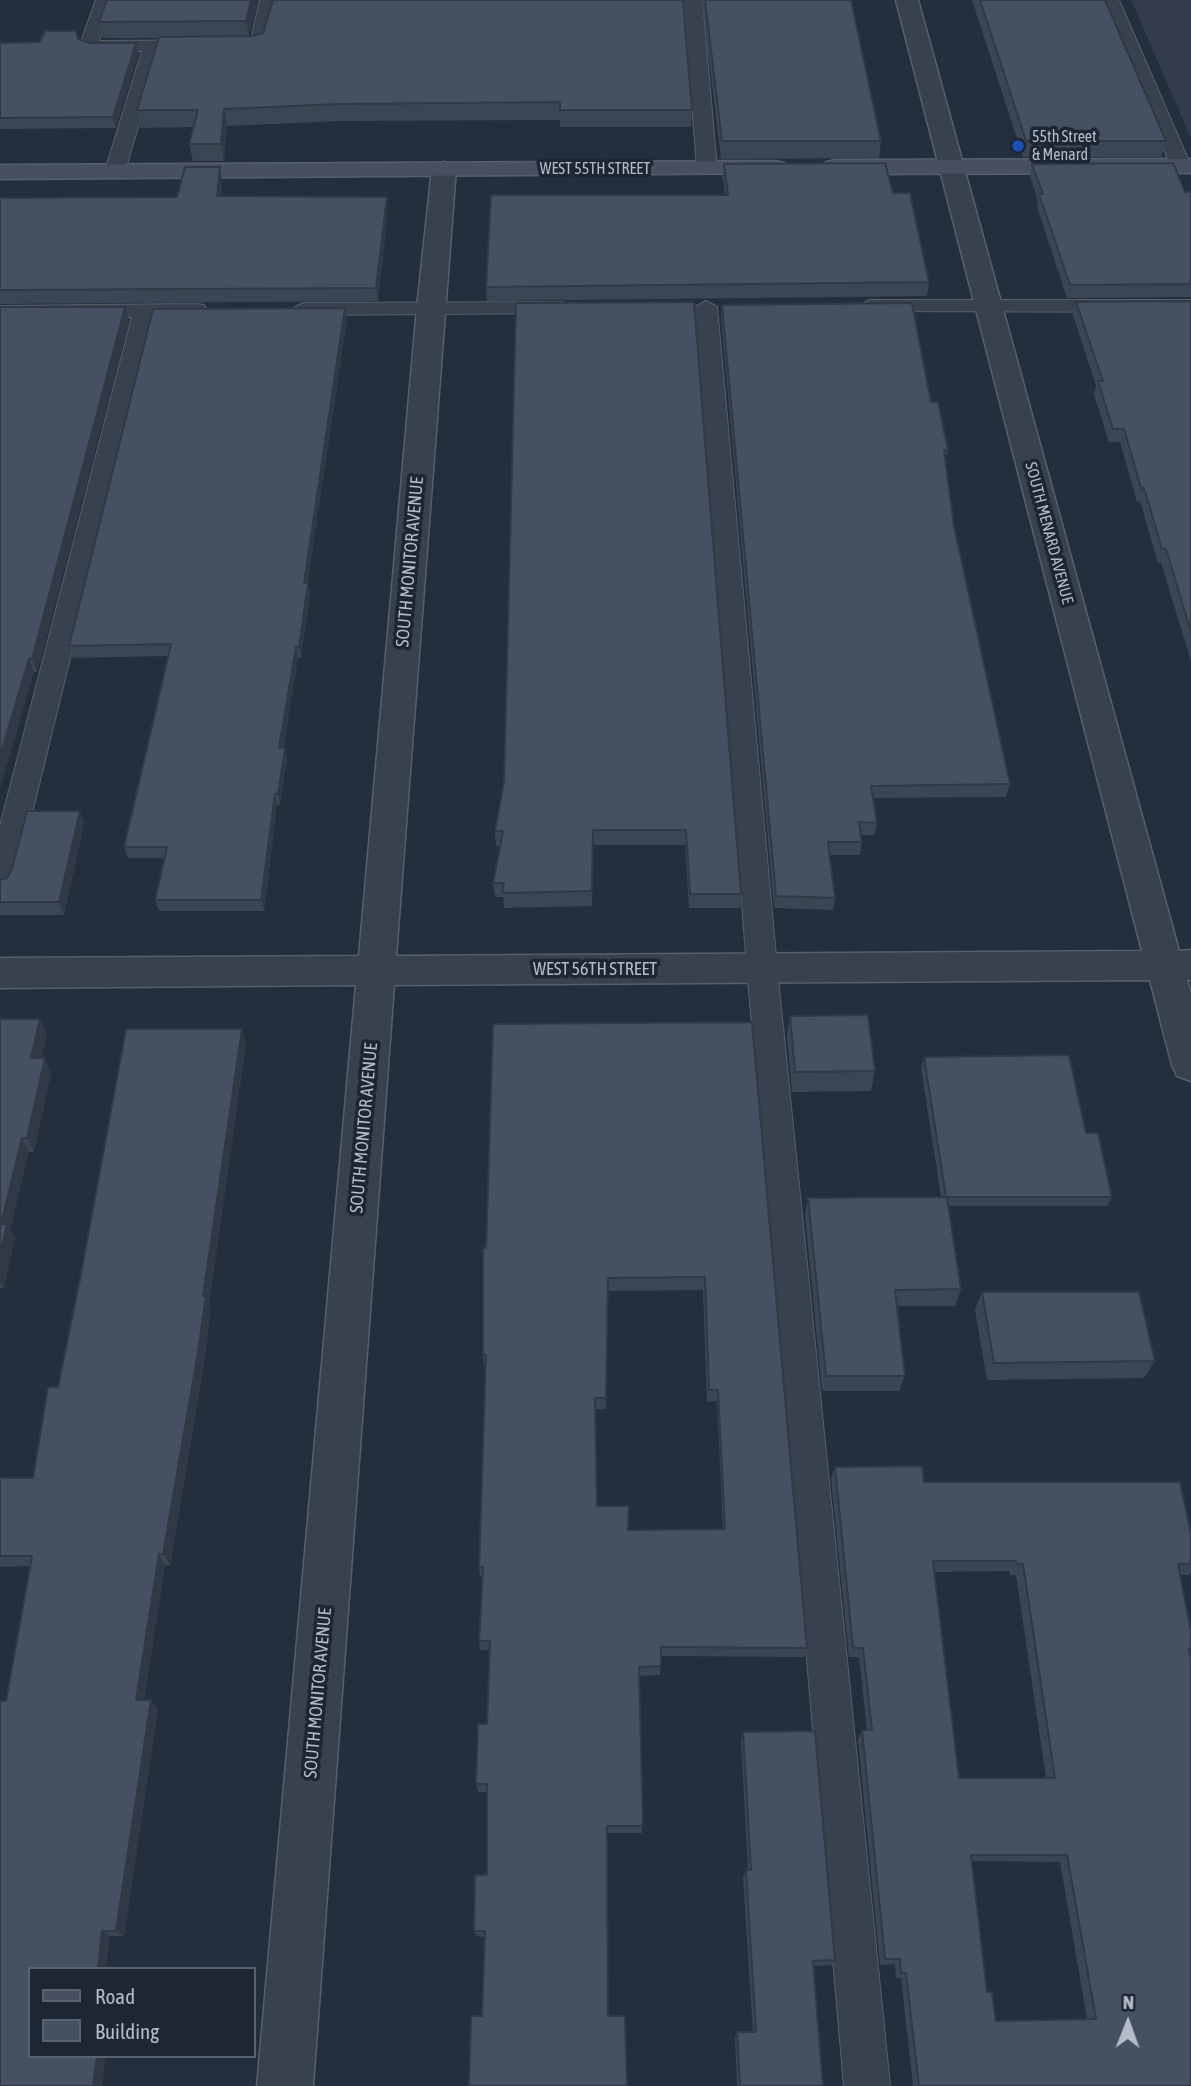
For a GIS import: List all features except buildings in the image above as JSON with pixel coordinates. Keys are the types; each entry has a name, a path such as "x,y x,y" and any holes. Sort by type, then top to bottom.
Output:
{"main road":[{"name":"WEST 55TH STREET","path":"0,172 1186,166"}],"street":[{"name":"SOUTH MENARD AVENUE","path":"907,0 988,306 1178,965 1191,1065"},
{"name":"SOUTH MONITOR AVENUE","path":"285,2086 430,308 444,169"},
{"name":"WEST 56TH STREET","path":"0,973 1178,965"}],"lane":[{"path":"105,0 89,44 152,47 254,45 258,43 269,0"},
{"path":"694,0 707,168"},
{"path":"1110,0 1186,166"},
{"path":"115,171 152,47"},
{"path":"854,306 1191,306"},
{"path":"284,309 585,307"},
{"path":"706,307 762,968 867,2086"},
{"path":"0,882 145,310"},
{"path":"0,312 214,310"}],"shaded area":[{"path":"1131,0 1191,0 1191,138"}],"place":[{"name":"55th Street & Menard","path":"1018,146"}]}
